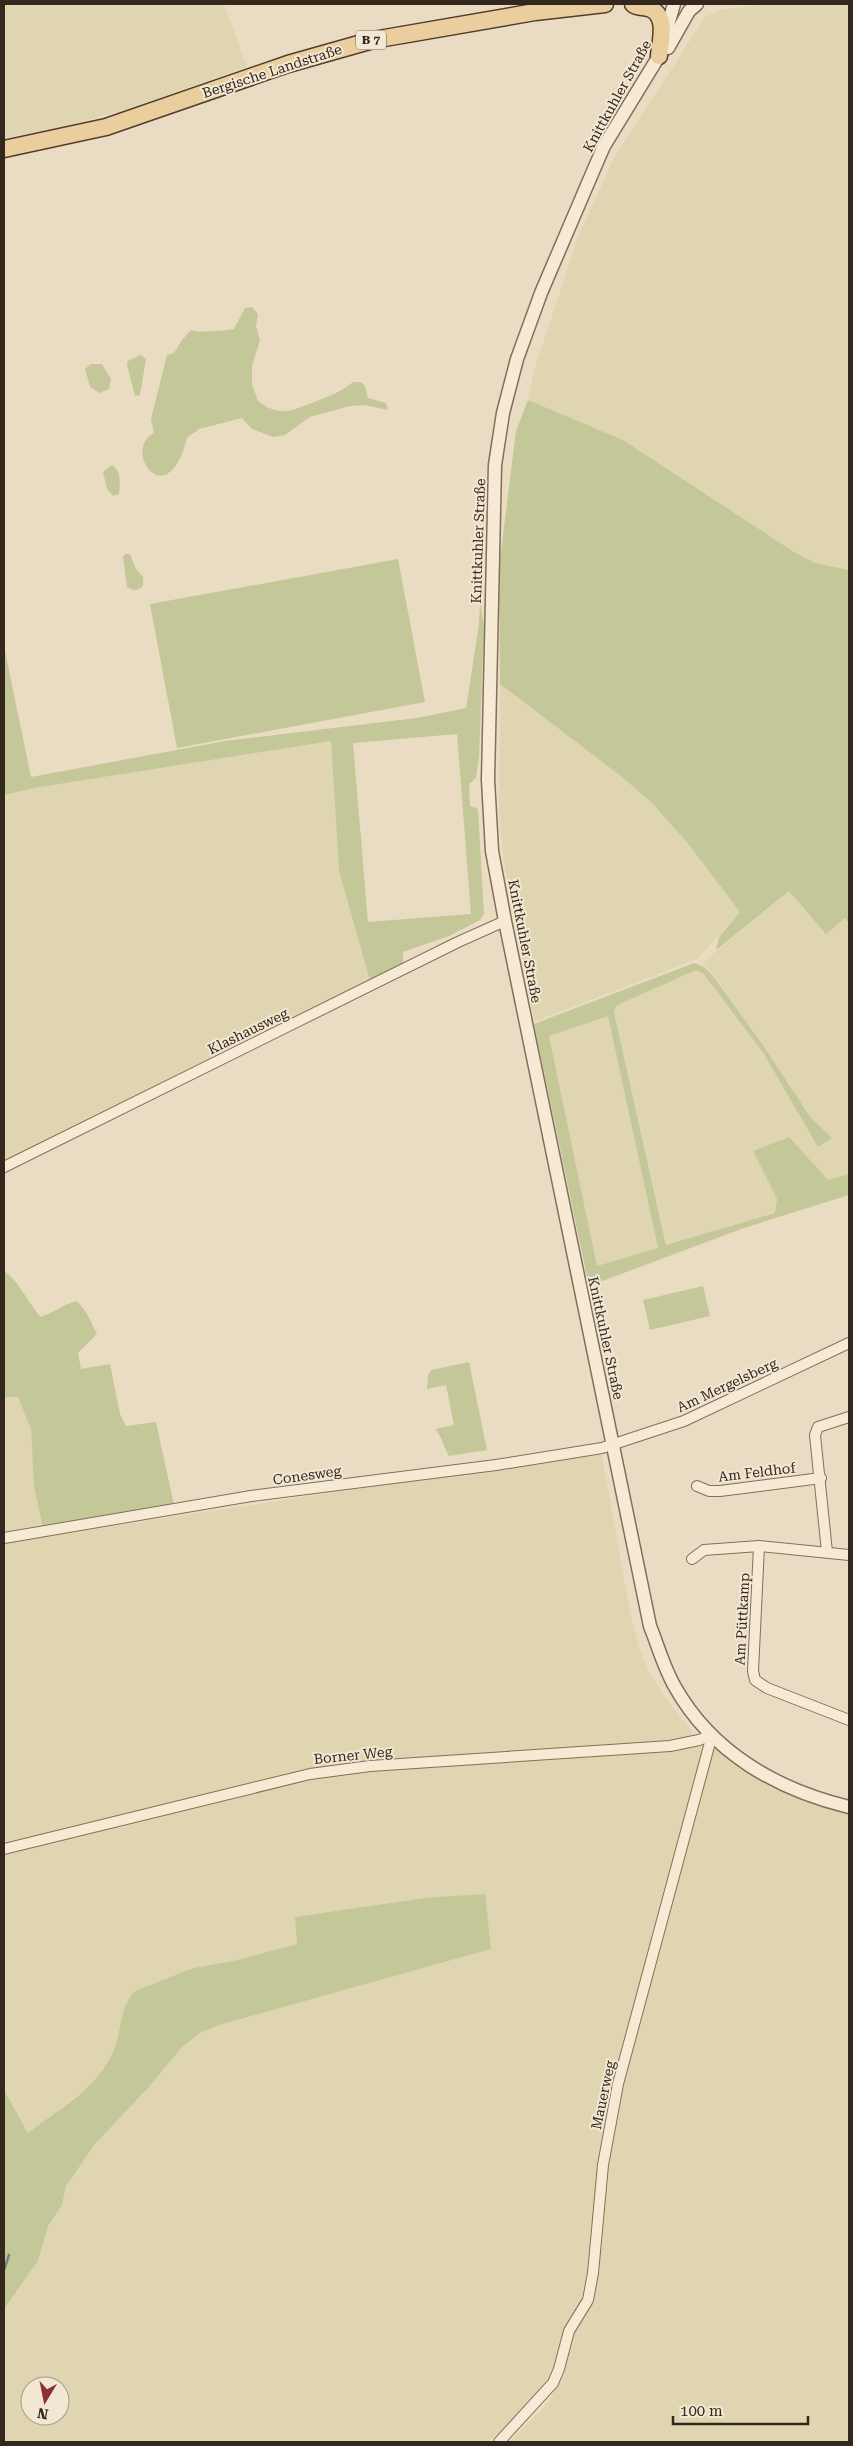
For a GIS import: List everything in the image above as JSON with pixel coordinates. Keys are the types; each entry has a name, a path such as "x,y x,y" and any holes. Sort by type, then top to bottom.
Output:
{"main road":[{"name":"Bergische Landstraße","path":"4,149 106,127 288,64 366,42 435,28 605,4"},
{"path":"632,4 650,9 660,17 662,27 658,56"}],"street":[{"name":"Knittkuhler Straße","path":"674,4 667,33 658,56 598,161 527,329 517,358 502,420 493,497 488,780 492,851 650,1626 674,1687 695,1716 712,1735 740,1759 777,1782 815,1798 849,1807"},
{"path":"658,56 669,47 689,11 697,4"},
{"name":"Klashausweg","path":"4,1167 458,942 505,922"},
{"name":"Am Mergelsberg","path":"614,1445 684,1421 849,1343"},
{"path":"827,1552 815,1435 818,1427 849,1417"},
{"name":"Conesweg","path":"4,1538 252,1496 496,1465 614,1445"},
{"name":"Am Feldhof","path":"697,1486 709,1491 720,1491 820,1478"},
{"path":"692,1559 704,1550 759,1546 849,1555"},
{"name":"Am Püttkamp","path":"759,1546 753,1671 755,1680 766,1688 849,1720"},
{"name":"Borner Weg","path":"4,1849 310,1774 380,1765 670,1746 692,1742 712,1735"},
{"name":"Mauerweg","path":"499,2442 553,2383 559,2369 569,2331 588,2300 593,2272 603,2165 618,2084 712,1735"}],"shaded area":[{"path":"4,4 224,4 247,67 133,107 74,124 4,138"},
{"path":"765,4 849,4 849,570 815,563 794,552 623,440 528,400 533,374 578,237 614,158 705,17 721,10"},
{"path":"500,684 622,777 653,804 686,841 740,912 697,959 539,1020 534,1020 505,868 499,815"},
{"path":"331,741 339,871 371,984 4,1165 4,795 34,788"},
{"path":"805,878 849,924 849,1174 828,1181 788,1137 753,1151 777,1199 775,1213 667,1246 614,1012 617,1005 696,969 703,973 764,1054 805,1123 811,1118 761,1041 703,962"},
{"path":"608,1015 658,1248 597,1266 549,1036"},
{"path":"18,1396 31,1429 34,1487 43,1530 4,1537 4,1397"},
{"path":"601,1451 631,1616 640,1650 649,1671 663,1695 691,1730 692,1734 684,1739 649,1744 335,1766 4,1846 4,1543"},
{"path":"699,1744 703,1746 704,1750 627,2041 589,2284 555,2373 505,2429 487,2442 4,2442 4,2309 38,2261 48,2226 62,2205 66,2186 95,2144 147,2089 182,2047 200,2033 219,2025 491,1949 295,1916 297,1944 234,1961 193,1968 135,1991 115,2049 95,2082 28,2133 4,2090 4,1851 310,1776"},
{"path":"717,1748 755,1777 803,1800 849,1814 849,2442 509,2442 550,2401 570,2337 584,2316 618,2099 707,1754"}],"green space":[{"path":"252,307 258,314 256,326 260,340 252,366 252,384 258,401 265,406 279,411 291,410 333,394 353,382 361,382 365,386 368,398 386,403 388,410 364,405 350,406 310,417 285,435 273,437 252,429 242,418 199,429 187,438 178,461 169,473 159,476 151,472 145,463 142,452 145,441 154,433 151,419 167,355 174,353 191,330 206,332 234,329 245,308"},
{"path":"141,355 146,359 140,395 135,396 127,365 128,361"},
{"path":"91,364 102,364 111,379 109,389 100,393 90,387 85,369"},
{"path":"528,400 623,440 794,552 815,563 849,570 849,924 845,918 826,934 789,891 716,950 719,937 740,912 686,841 653,804 622,777 500,684 499,568 516,431"},
{"path":"112,465 119,474 120,482 119,494 113,496 107,489 103,472"},
{"path":"130,554 136,569 143,577 143,586 137,590 127,587 123,556"},
{"path":"398,559 425,702 177,748 150,604"},
{"path":"480,602 484,626 479,756 476,778 469,784 470,806 478,809 484,914 480,920 449,936 403,952 403,966 371,984 339,871 331,741 34,788 4,795 4,646 31,777 225,741 417,718 466,708 479,624","holes":["457,734 471,914 368,922 353,743"]},
{"path":"694,963 704,967 712,975 761,1042 811,1118 832,1138 818,1147 764,1054 703,973 696,970 617,1005 614,1012 666,1245 775,1213 777,1199 753,1151 789,1137 828,1180 849,1174 849,1195 744,1228 589,1286 534,1024","holes":["608,1016 658,1248 597,1266 549,1036"]},
{"path":"4,1270 15,1281 40,1317 77,1301 86,1312 97,1334 78,1353 81,1369 110,1364 120,1414 126,1426 156,1422 174,1505 43,1528 34,1487 31,1429 18,1397 4,1397"},
{"path":"703,1286 710,1316 650,1330 643,1300"},
{"path":"469,1362 487,1450 449,1456 435,1429 454,1425 446,1385 427,1389 428,1376 431,1370"},
{"path":"485,1894 491,1949 219,2025 200,2033 182,2047 147,2089 95,2144 66,2186 62,2205 48,2226 38,2261 4,2309 4,2090 28,2133 87,2088 106,2066 116,2044 123,2012 135,1991 193,1968 234,1961 297,1944 295,1917 425,1898"}],"waterway":[{"path":"4,2270 9,2255"}]}
